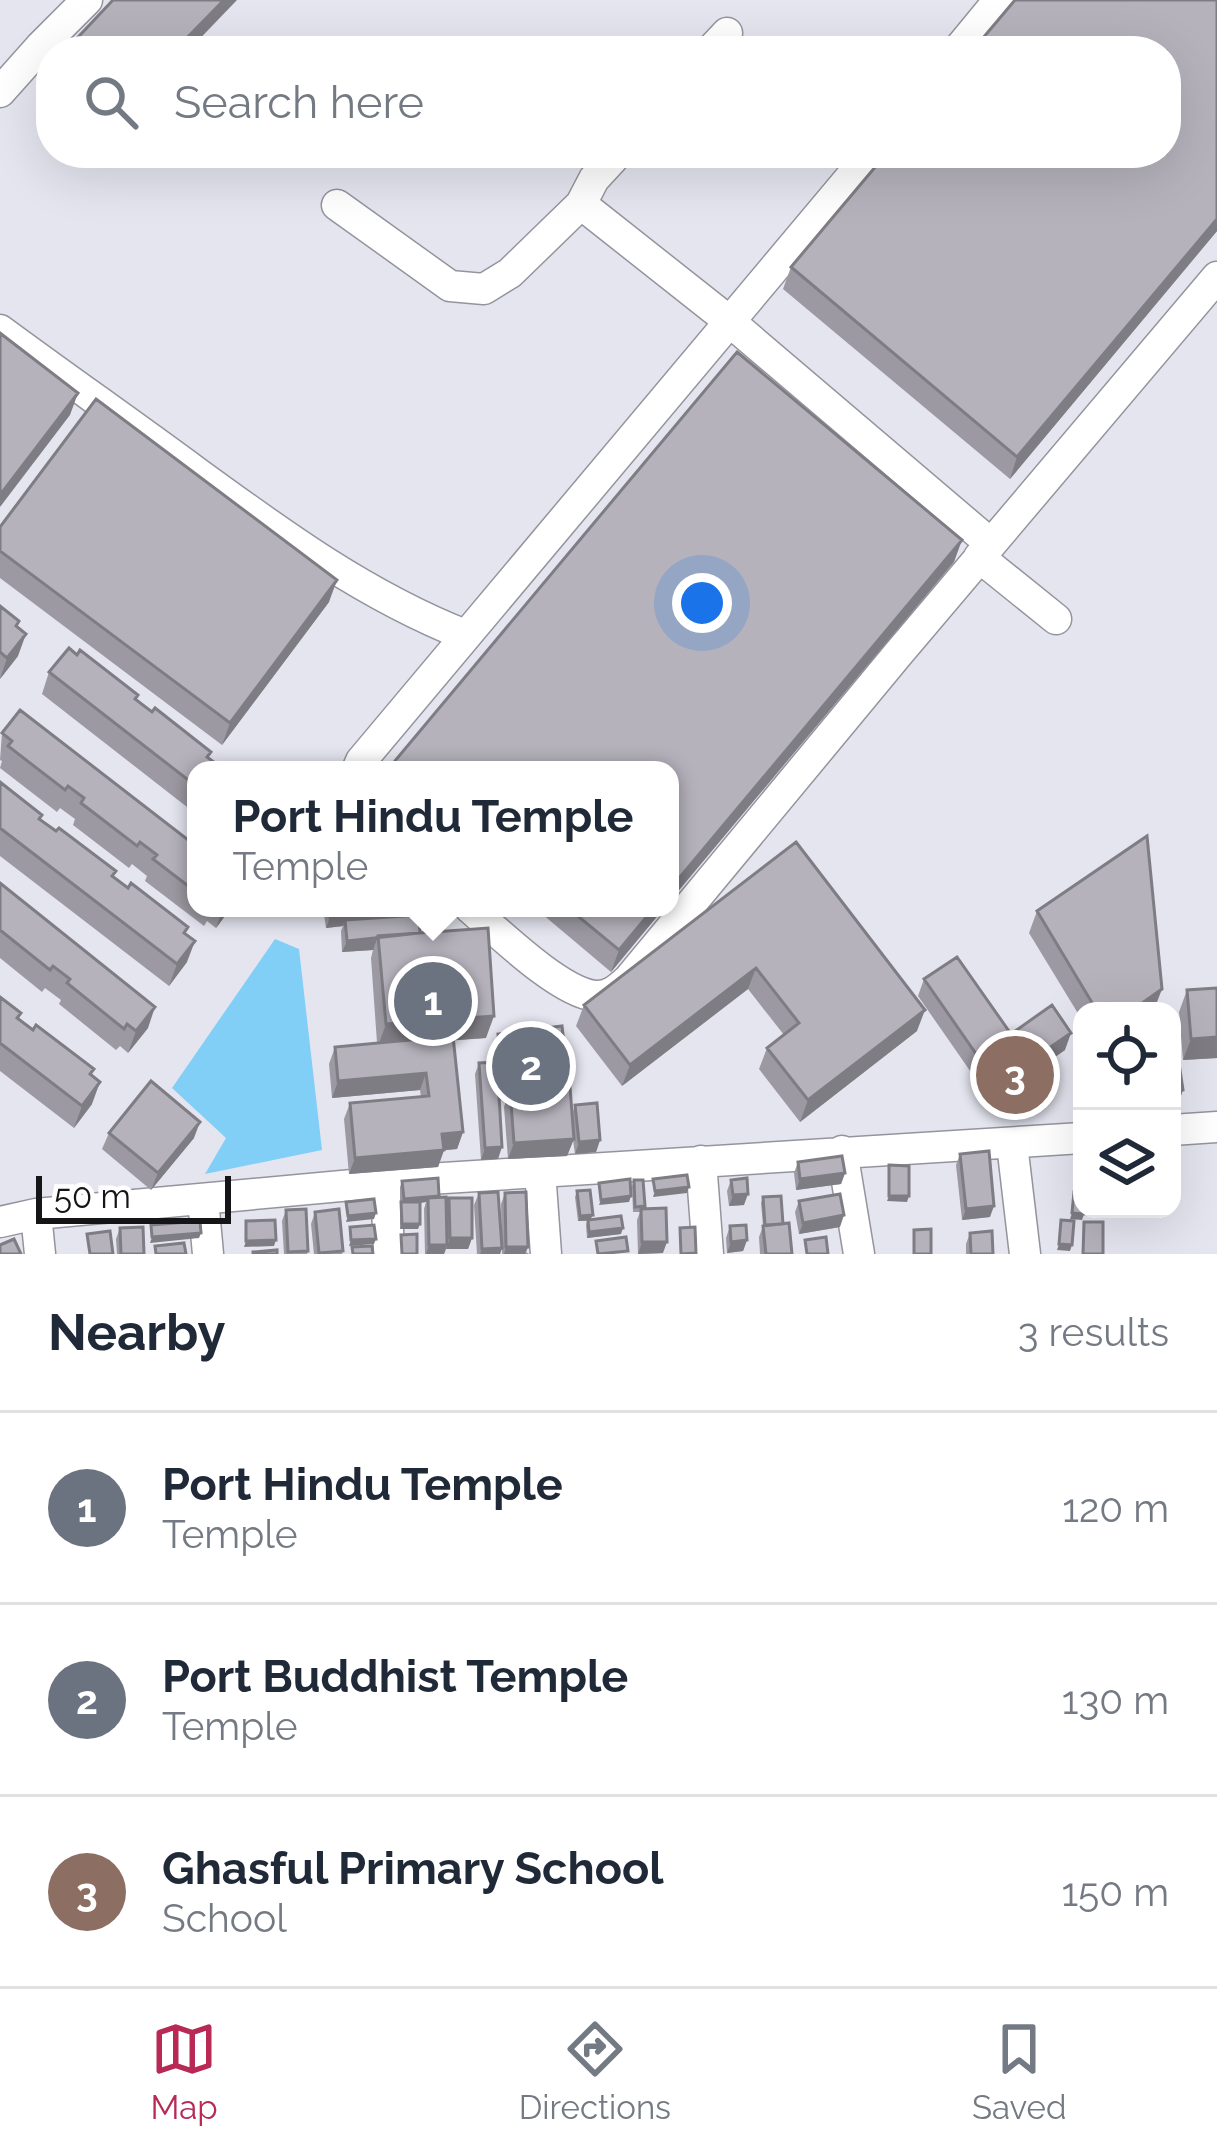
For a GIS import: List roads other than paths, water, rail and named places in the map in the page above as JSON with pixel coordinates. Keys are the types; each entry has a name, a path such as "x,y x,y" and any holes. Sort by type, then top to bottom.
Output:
{"street":[{"path":"50,36 87,0"},
{"path":"969,36 999,0"},
{"path":"0,92 36,51"},
{"path":"338,205 450,286 484,289 510,273 581,204 604,168"},
{"path":"361,761 859,168"},
{"path":"581,204 729,321 985,550 1055,620"},
{"path":"481,917 550,975 578,991 599,997 628,980 1217,277"},
{"path":"0,330 266,523 378,595 465,635"},
{"path":"1181,1129 1217,1127"},
{"path":"0,1222 37,1214 386,1182 1073,1139"},
{"path":"1012,1144 1025,1254"},
{"path":"842,1151 860,1254"},
{"path":"701,1161 708,1254"},
{"path":"540,1172 546,1254"},
{"path":"386,1182 389,1254"},
{"path":"202,1199 208,1254"},
{"path":"37,1214 40,1254"}],"water":[{"path":"275,939 299,949 322,1150 205,1174 226,1138 172,1088"}],"place":[{"name":"Port Hindu Temple","path":"433,1001"},
{"name":"Port Buddhist Temple","path":"531,1066"},
{"name":"Ghasful Primary School","path":"1015,1075"}]}
